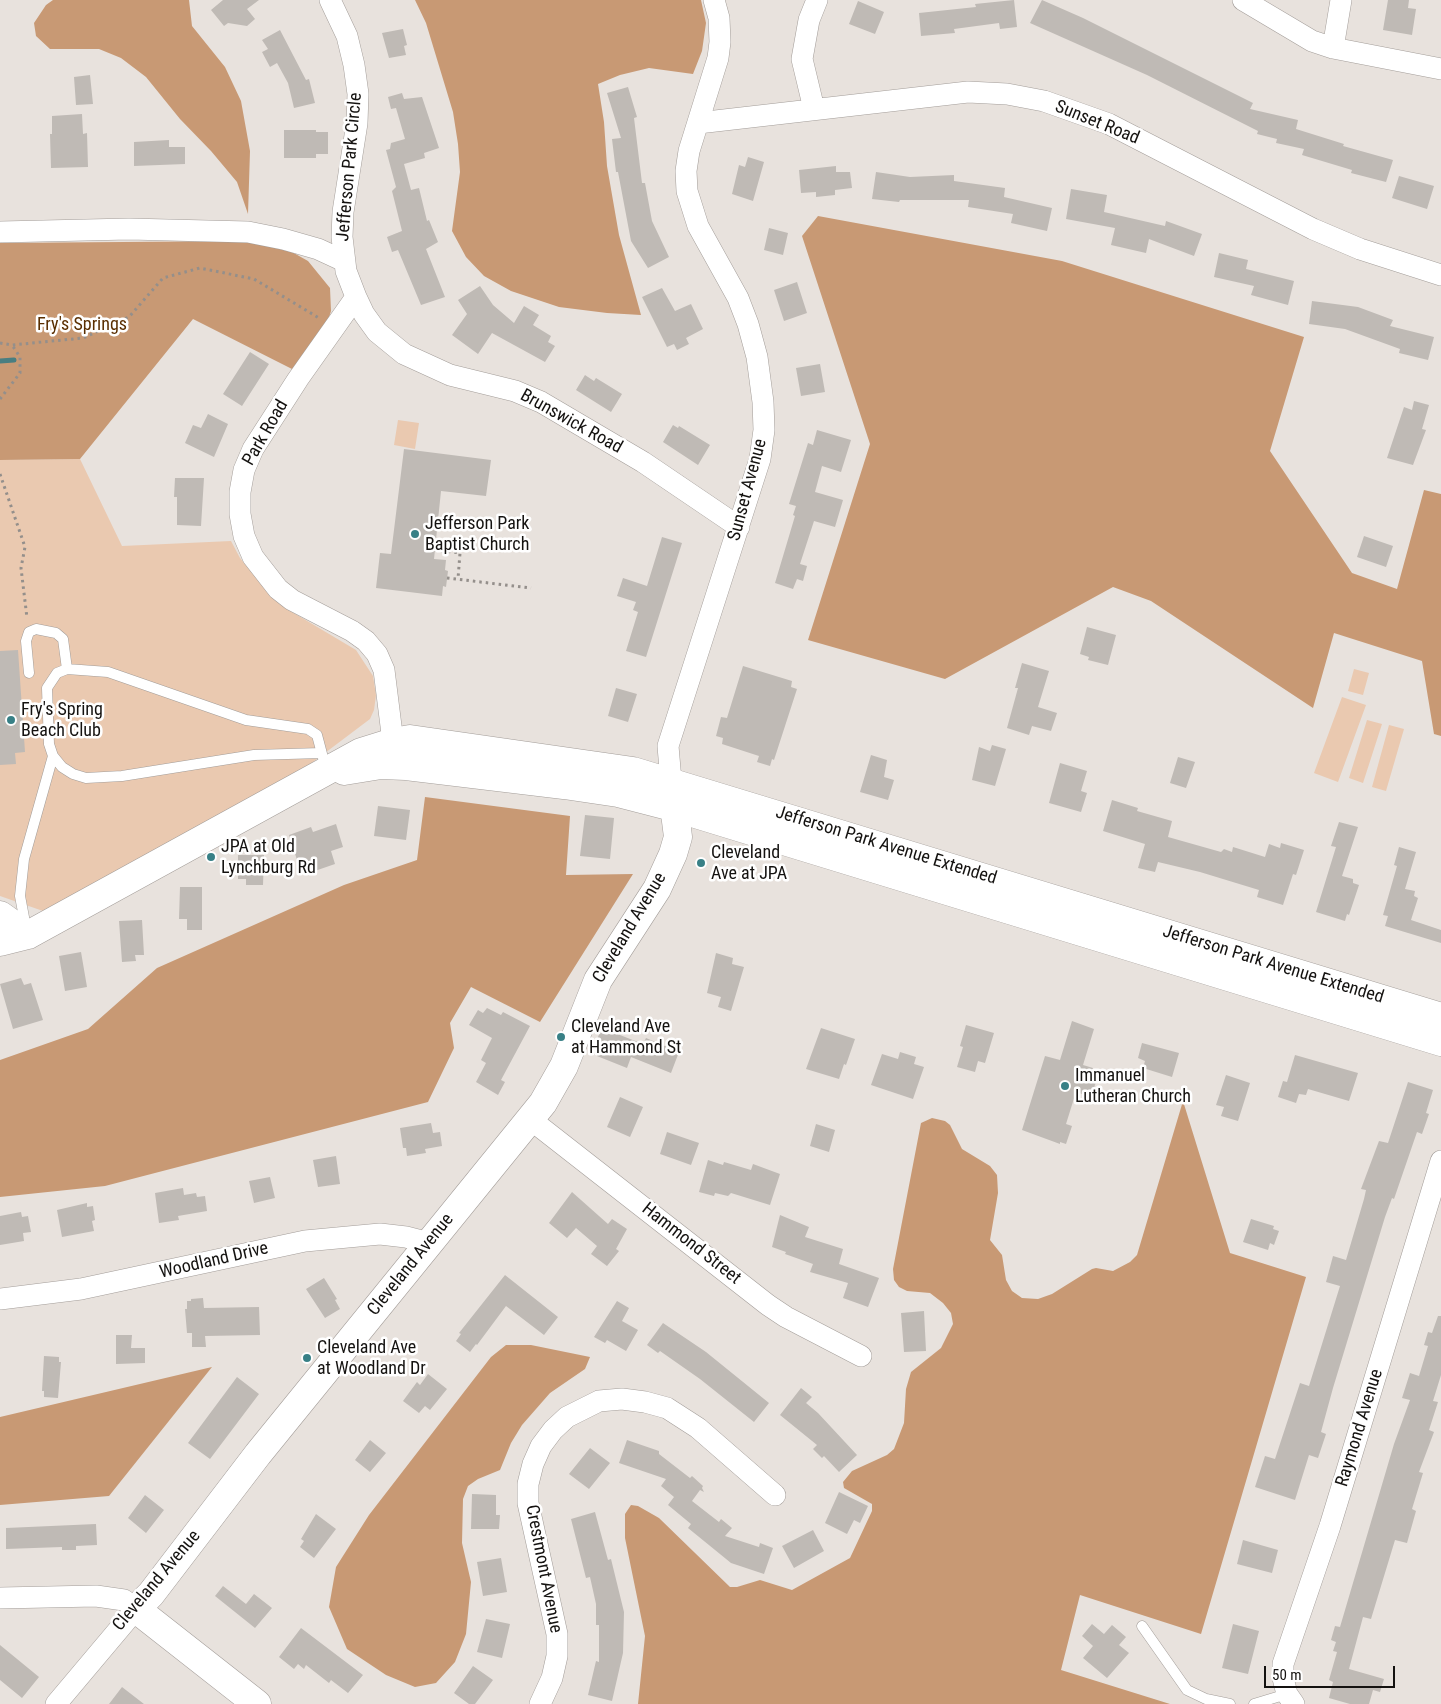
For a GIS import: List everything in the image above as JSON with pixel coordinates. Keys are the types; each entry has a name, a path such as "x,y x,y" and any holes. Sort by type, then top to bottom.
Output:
{"street":[{"name":"Jefferson Park Circle","path":"0,232 129,229 248,232 283,238 318,249 344,261 342,237 343,212 357,123 358,94 347,36 330,0"},
{"name":"Sunset Avenue","path":"671,781 668,746 760,459 764,430 763,402 757,357 748,324 738,298 690,207 686,171 698,123 718,58 720,42 719,18 714,0"},
{"path":"814,110 802,59 809,20 817,0"},
{"path":"1243,0 1312,41 1333,48 1441,69"},
{"path":"1333,48 1341,0"},
{"name":"Sunset Road","path":"698,123 968,92 1007,94 1044,101 1109,124 1313,229 1360,249 1441,275"},
{"path":"344,261 356,297"},
{"name":"Brunswick Road","path":"356,297 364,314 377,332 386,342 404,354 450,375 515,391 541,402 642,462 739,527"},
{"name":"Park Road","path":"356,297 253,449 244,470 240,492 240,514 244,536 253,557 278,589 292,600 352,631 366,641 377,654 384,670 392,742"},
{"name":"Jefferson Park Avenue Extended","path":"0,942 28,935 324,763 392,742 410,739 633,771 671,781 1150,939 1441,1042"},
{"name":"Jefferson Park Avenue Extended","path":"324,763 406,766 564,785 618,794 676,808 1150,939 1441,1016"},
{"name":"Cleveland Avenue","path":"56,1704 136,1609 151,1594 258,1454 543,1103 564,1066 598,980 657,889 678,837 676,808 671,781"},
{"path":"0,915 28,935"},
{"name":"Hammond Street","path":"530,1119 772,1308 861,1356"},
{"name":"Raymond Avenue","path":"1291,1699 1283,1678 1283,1664 1330,1526 1441,1161"},
{"name":"Woodland Drive","path":"0,1299 81,1289 305,1241 380,1234 406,1237 429,1243"},
{"name":"Crestmont Avenue","path":"540,1704 552,1678 557,1656 557,1634 528,1503 528,1484 533,1464 541,1446 553,1430 567,1417 599,1401 630,1400 667,1408 698,1428 775,1495"},
{"path":"0,1598 96,1596 124,1600 257,1704"}],"lane":[{"path":"29,673 26,641 29,632 36,629 47,629 63,639 68,669"},
{"path":"68,669 108,672 246,720 308,729 317,735 324,763 254,755 122,776 86,778 73,774 62,767 53,756 49,744 47,688 57,673 68,669"},
{"path":"28,935 20,896 24,860 53,756"},
{"path":"1142,1626 1187,1690 1206,1699 1230,1704"},
{"path":"1254,1704 1291,1699"}],"path":[{"path":"0,343 12,345 83,338 129,317 163,278 200,268 254,279 335,327"},
{"path":"0,399 20,373 20,357 12,345"},
{"path":"0,474 25,547 20,568 29,632"},
{"path":"435,550 460,553 458,579"},
{"path":"447,578 531,588"}],"shaded area":[{"path":"398,420 419,423 415,449 394,445"},
{"path":"80,459 122,546 231,541 240,558 269,593 287,609 356,650 373,676 376,695 374,710 370,719 309,765 50,910 43,911 0,896 0,460"},
{"path":"1354,669 1369,673 1363,695 1348,691"},
{"path":"1342,697 1366,705 1338,782 1314,773"},
{"path":"1367,720 1382,724 1363,783 1349,778"},
{"path":"1389,725 1404,729 1386,791 1372,787"}],"green space":[{"path":"53,0 189,0 192,26 225,67 241,101 250,151 248,214 237,182 211,151 180,119 146,77 121,58 99,49 50,49 36,36 34,23 46,5"},
{"path":"415,0 701,0 706,23 702,51 693,74 649,68 620,75 598,84 604,122 607,166 619,235 641,315 559,307 511,291 484,276 466,257 452,231 460,172 453,112 426,23"},
{"path":"818,216 1062,261 1304,337 1270,451 1352,573 1397,589 1424,490 1441,494 1441,736 1434,734 1422,661 1334,633 1313,708 1151,601 1113,587 945,679 808,640 870,444 802,236"},
{"name":"Fry's Springs","path":"246,241 292,252 308,261 330,288 331,311 325,330 292,369 193,319 80,459 0,460 0,243"},
{"path":"425,797 570,816 566,875 633,874 540,1022 471,987 450,1023 454,1048 428,1102 105,1186 0,1197 0,1060 88,1029 157,968 344,885 417,860"},
{"path":"1183,1101 1230,1253 1306,1277 1201,1634 1080,1595 1061,1670 1170,1704 638,1704 645,1636 625,1538 625,1514 631,1505 638,1506 659,1518 730,1587 737,1587 760,1580 792,1590 850,1558 872,1511 872,1504 844,1488 843,1482 852,1471 887,1455 894,1449 904,1423 906,1389 911,1372 941,1348 953,1324 951,1313 943,1303 930,1293 907,1291 899,1287 894,1280 893,1269 921,1123 932,1118 945,1121 950,1125 962,1149 990,1166 997,1175 998,1193 990,1240 1002,1255 1006,1280 1012,1291 1022,1298 1038,1299 1052,1294 1092,1269 1113,1271 1130,1262 1137,1255"},
{"path":"506,1345 531,1345 590,1357 585,1369 550,1393 522,1425 511,1443 500,1470 478,1479 468,1486 463,1499 462,1543 471,1582 466,1634 455,1662 436,1683 415,1687 386,1675 347,1649 329,1607 336,1567 369,1515 491,1357"},
{"path":"212,1367 109,1496 0,1505 0,1417"}],"building":[{"path":"223,0 259,0 247,9 255,19 247,26 228,23 224,26 211,10"},
{"path":"1014,0 1017,27 1000,29 999,23 954,29 955,33 921,36 919,13 976,7 975,4"},
{"path":"1042,0 1083,18 1253,103 1250,109 1298,120 1296,129 1344,144 1343,146 1393,160 1386,182 1351,173 1352,170 1302,155 1304,149 1276,143 1277,139 1257,134 1258,131 1147,75 1030,23"},
{"path":"1388,0 1409,0 1408,8 1416,9 1412,35 1383,30"},
{"path":"858,1 884,12 875,34 849,24"},
{"path":"403,29 407,45 404,46 406,55 389,58 382,33"},
{"path":"280,30 306,80 309,79 315,103 294,108 288,83 277,63 270,67 262,52 268,49 262,40"},
{"path":"90,75 93,104 76,105 74,77"},
{"path":"628,87 637,117 634,118 642,183 645,183 652,221 669,257 648,268 631,241 618,172 616,172 612,139 621,138 607,93"},
{"path":"402,93 404,99 422,97 439,148 424,153 425,158 404,164 411,190 419,188 427,221 429,220 438,242 426,249 445,297 421,305 398,250 392,252 387,237 402,231 392,191 396,187 386,150 390,149 391,143 405,139 396,108 391,109 388,97"},
{"path":"82,114 83,134 87,133 88,167 51,168 50,134 52,134 52,116"},
{"path":"284,130 328,132 328,154 316,154 316,158 284,158"},
{"path":"169,140 169,147 185,147 185,164 134,166 134,142"},
{"path":"748,157 764,162 753,201 732,194 739,165 745,167"},
{"path":"836,166 836,172 850,172 852,188 835,190 835,195 816,197 816,192 801,193 799,170"},
{"path":"876,172 910,177 954,175 954,181 1005,188 1004,197 1052,208 1047,231 1011,223 1013,214 968,207 969,200 900,200 899,202 872,199"},
{"path":"1399,176 1434,186 1427,209 1392,198"},
{"path":"1071,189 1107,195 1104,212 1165,226 1166,221 1202,234 1194,256 1149,239 1146,253 1111,245 1115,228 1066,219"},
{"path":"769,228 788,233 783,255 764,250"},
{"path":"1219,253 1248,260 1246,269 1294,281 1288,305 1251,295 1254,286 1214,277"},
{"path":"797,282 807,313 784,321 774,290"},
{"path":"480,286 493,305 514,323 524,306 539,315 533,325 551,336 548,342 555,346 545,362 492,333 478,354 452,335 467,314 458,300"},
{"path":"662,288 675,311 691,304 703,329 686,338 689,344 677,350 674,344 667,347 642,297"},
{"path":"1312,301 1358,307 1393,320 1390,326 1434,337 1428,360 1399,353 1400,349 1345,329 1309,324"},
{"path":"250,352 269,364 242,406 223,394"},
{"path":"820,364 825,392 801,396 796,368"},
{"path":"585,375 594,381 596,378 622,394 611,412 576,390"},
{"path":"1414,401 1429,405 1422,429 1426,430 1413,465 1387,458 1404,407 1412,410"},
{"path":"208,414 228,424 214,457 185,443 193,425 201,428"},
{"path":"673,425 678,428 679,426 710,445 698,465 663,442"},
{"path":"817,430 851,440 841,472 822,466 815,492 843,500 835,527 814,521 800,564 807,566 803,581 797,579 793,589 775,583 795,516 793,515 796,506 789,504 808,443 813,445"},
{"name":"Jefferson Park Baptist Church","path":"404,449 491,460 486,496 441,491 434,559 446,560 445,570 448,571 446,587 443,586 442,596 376,588 380,553 391,554"},
{"path":"175,478 204,478 201,526 177,525 177,497 174,497"},
{"path":"1364,536 1393,546 1386,567 1357,557"},
{"path":"662,537 682,543 646,657 626,651 638,612 633,610 636,602 617,596 623,578 647,586"},
{"path":"1087,627 1116,635 1108,665 1088,660 1089,657 1080,654"},
{"name":"Fry's Spring Beach Club","path":"18,650 25,752 15,753 16,764 0,765 0,651"},
{"path":"1022,663 1049,671 1038,707 1057,713 1051,731 1032,726 1029,735 1007,728 1018,688 1015,688"},
{"path":"743,666 792,681 791,687 797,689 774,760 772,759 770,766 757,762 759,756 722,744 723,738 716,736 721,717 727,718"},
{"path":"616,688 637,694 628,722 608,716"},
{"path":"992,745 1006,749 995,786 972,780 979,747 990,751"},
{"path":"871,755 887,760 884,777 894,780 888,800 860,792"},
{"path":"1178,757 1195,762 1186,788 1170,783"},
{"path":"1060,763 1087,771 1081,791 1087,793 1081,812 1049,803"},
{"path":"1112,800 1138,808 1137,811 1172,821 1168,837 1221,852 1224,849 1232,852 1233,847 1265,857 1269,844 1280,848 1281,843 1304,850 1296,875 1293,874 1283,905 1257,897 1259,890 1200,872 1158,862 1155,872 1138,868 1145,844 1103,831"},
{"path":"378,806 410,810 406,840 374,836"},
{"path":"585,815 614,818 610,859 580,856"},
{"path":"1339,822 1358,827 1342,876 1353,879 1353,883 1359,885 1349,915 1347,914 1345,921 1316,912 1336,847 1331,846"},
{"path":"336,824 343,847 331,851 335,864 306,874 302,862 298,863 289,835 311,827 313,832"},
{"path":"1399,847 1416,852 1405,889 1415,891 1414,896 1418,898 1411,920 1441,930 1441,943 1385,926 1388,916 1383,915 1397,866 1394,865"},
{"path":"238,855 264,855 263,885 246,885 246,879 238,879"},
{"path":"180,887 202,887 202,930 187,930 187,919 179,919"},
{"path":"142,920 144,955 135,955 136,961 122,962 119,921"},
{"path":"81,952 87,987 65,991 59,956"},
{"path":"716,953 733,958 732,964 744,967 731,1011 718,1007 721,997 707,993"},
{"path":"21,978 24,985 31,983 43,1020 13,1029 0,984"},
{"path":"487,1008 501,1015 503,1012 530,1026 501,1080 505,1082 498,1095 476,1082 486,1063 481,1060 492,1038 469,1025 478,1010 483,1013"},
{"name":"Immanuel Lutheran Church","path":"1072,1021 1094,1029 1083,1065 1093,1068 1090,1077 1097,1079 1091,1097 1076,1092 1066,1124 1072,1126 1066,1144 1060,1142 1060,1144 1022,1130 1045,1056 1060,1060"},
{"path":"966,1025 994,1033 985,1063 978,1061 975,1072 957,1067 963,1047 960,1046"},
{"path":"602,1028 643,1044 646,1038 679,1052 671,1073 631,1057 627,1068 597,1056 600,1048 594,1046"},
{"path":"821,1028 855,1039 839,1079 806,1069"},
{"path":"1142,1043 1179,1053 1172,1077 1143,1068 1145,1061 1138,1058"},
{"path":"900,1052 916,1057 914,1064 924,1067 913,1099 871,1085 882,1054 898,1059"},
{"path":"1295,1055 1358,1073 1349,1101 1308,1089 1306,1095 1299,1094 1296,1103 1278,1097 1283,1081 1287,1082"},
{"path":"1226,1075 1250,1083 1238,1121 1221,1116 1224,1107 1216,1105"},
{"path":"1408,1082 1433,1090 1426,1113 1429,1114 1422,1134 1417,1132 1394,1199 1392,1198 1385,1217 1333,1388 1321,1432 1326,1434 1318,1458 1309,1455 1295,1500 1255,1487 1265,1456 1275,1459 1300,1383 1309,1386 1340,1286 1326,1282 1333,1256 1346,1260 1366,1190 1361,1189 1379,1141 1388,1143"},
{"path":"620,1097 643,1107 630,1137 607,1127"},
{"path":"431,1123 433,1133 440,1132 442,1146 425,1149 426,1153 407,1156 406,1148 403,1148 400,1128"},
{"path":"816,1124 835,1130 829,1152 810,1146"},
{"path":"667,1132 699,1143 691,1165 660,1154"},
{"path":"336,1156 340,1184 318,1187 313,1160"},
{"path":"708,1160 723,1165 724,1162 751,1170 753,1164 780,1174 770,1205 731,1193 728,1196 715,1193 714,1196 699,1192"},
{"path":"270,1177 275,1198 254,1203 249,1181"},
{"path":"183,1188 184,1195 196,1193 197,1197 205,1196 207,1211 178,1216 179,1220 159,1223 155,1193"},
{"path":"572,1192 608,1224 612,1219 627,1229 616,1249 619,1251 607,1266 591,1254 597,1246 576,1228 567,1238 549,1223"},
{"path":"87,1203 87,1207 93,1206 95,1220 92,1221 94,1231 62,1237 57,1210"},
{"path":"21,1212 22,1217 28,1216 31,1232 23,1233 24,1241 0,1245 0,1216"},
{"path":"780,1215 809,1227 805,1237 843,1249 839,1264 879,1278 868,1307 843,1298 848,1283 810,1272 813,1264 772,1247"},
{"path":"1251,1219 1274,1226 1273,1229 1279,1231 1274,1245 1270,1243 1268,1250 1243,1242"},
{"path":"505,1275 558,1317 544,1335 506,1306 470,1352 456,1341 461,1334 459,1333"},
{"path":"324,1278 337,1299 335,1300 340,1309 325,1318 306,1289"},
{"path":"203,1298 204,1308 259,1307 260,1335 205,1336 206,1347 192,1347 192,1333 187,1333 185,1309 187,1309 187,1301"},
{"path":"617,1301 629,1308 622,1321 638,1330 626,1351 607,1340 605,1343 594,1337"},
{"path":"924,1311 926,1351 904,1352 901,1313"},
{"path":"1438,1316 1441,1316 1441,1375 1433,1401 1438,1402 1429,1430 1434,1432 1419,1472 1423,1473 1412,1509 1416,1511 1407,1543 1395,1540 1371,1619 1363,1617 1349,1669 1384,1679 1380,1692 1373,1690 1369,1704 1350,1704 1329,1698 1333,1682 1329,1680 1337,1652 1333,1651 1336,1642 1331,1640 1335,1626 1340,1627 1394,1444 1410,1400 1402,1398 1410,1373 1419,1376 1428,1346 1424,1345 1428,1332 1432,1333"},
{"path":"663,1323 706,1352 769,1403 754,1422 700,1379 660,1351 658,1353 647,1345"},
{"path":"116,1335 132,1335 131,1348 145,1348 145,1363 116,1364"},
{"path":"44,1356 59,1357 59,1362 61,1362 58,1398 44,1397 44,1391 42,1391"},
{"path":"428,1374 447,1389 430,1410 425,1406 419,1413 403,1401 417,1382 420,1385"},
{"path":"237,1377 259,1394 210,1459 188,1443"},
{"path":"801,1388 812,1397 806,1403 818,1413 857,1455 839,1472 824,1456 822,1458 813,1449 817,1445 780,1415"},
{"path":"370,1440 386,1453 370,1472 355,1460"},
{"path":"627,1440 659,1451 659,1454 690,1478 692,1476 703,1486 704,1492 700,1490 692,1501 719,1522 721,1519 732,1528 725,1536 759,1547 760,1543 773,1548 764,1574 731,1563 688,1528 691,1524 668,1505 674,1497 661,1486 666,1479 619,1463"},
{"path":"590,1448 610,1463 589,1489 569,1474"},
{"path":"839,1492 868,1506 860,1523 854,1520 847,1534 825,1523"},
{"path":"472,1494 496,1495 496,1515 500,1515 499,1529 471,1529"},
{"path":"145,1495 164,1510 146,1533 128,1518"},
{"path":"595,1512 608,1560 611,1559 624,1612 623,1653 612,1701 588,1695 596,1661 599,1662 599,1625 596,1625 596,1604 590,1577 586,1578 571,1519"},
{"path":"316,1514 336,1529 314,1558 300,1547 304,1541 301,1539"},
{"path":"96,1524 97,1545 76,1546 76,1550 62,1550 62,1547 6,1549 6,1528"},
{"path":"813,1530 824,1551 794,1568 782,1546"},
{"path":"1243,1540 1278,1550 1272,1573 1237,1564"},
{"path":"501,1558 507,1592 483,1596 477,1562"},
{"path":"223,1586 246,1604 254,1594 272,1608 255,1628 215,1596"},
{"path":"486,1619 510,1624 502,1658 477,1652"},
{"path":"1092,1624 1104,1634 1112,1625 1126,1637 1119,1645 1129,1653 1107,1678 1083,1658 1093,1646 1082,1636"},
{"path":"1233,1624 1259,1631 1248,1674 1222,1668"},
{"path":"301,1628 363,1675 348,1693 331,1680 329,1683 306,1665 304,1669 298,1664 294,1669 279,1657"},
{"path":"0,1645 39,1677 22,1698 0,1680"},
{"path":"473,1666 493,1680 475,1704 469,1704 454,1693"},
{"path":"122,1687 144,1704 109,1704"}],"waterway":[{"path":"0,361 14,360"}],"place":[{"name":"Jefferson Park Baptist Church","path":"415,534"},
{"name":"Fry's Spring Beach Club","path":"11,720"},
{"name":"JPA at Old Lynchburg Rd","path":"211,857"},
{"name":"Cleveland Ave at JPA","path":"701,863"},
{"name":"Cleveland Ave at Hammond St","path":"561,1037"},
{"name":"Immanuel Lutheran Church","path":"1065,1086"},
{"name":"Cleveland Ave at Woodland Dr","path":"307,1358"}]}
